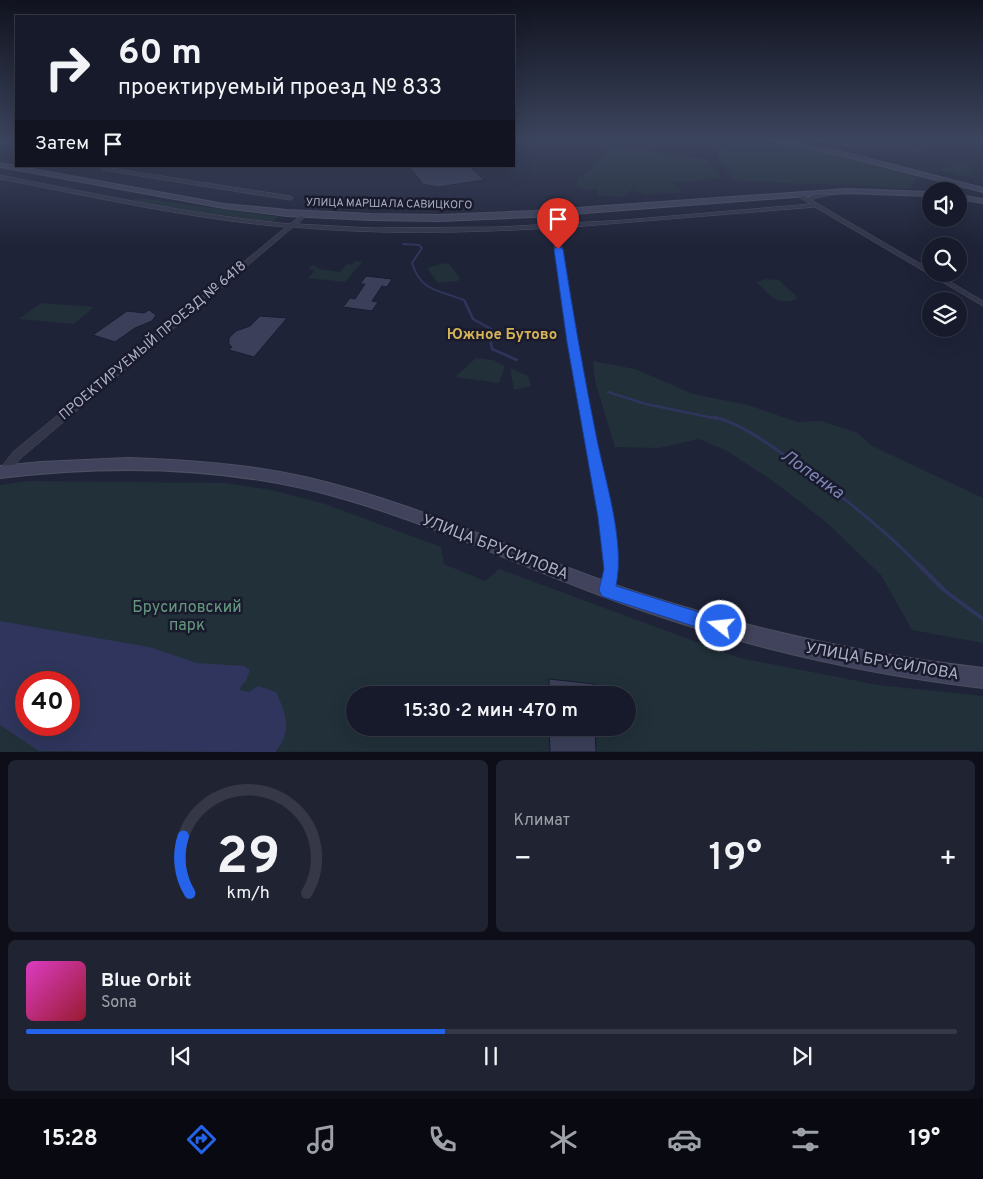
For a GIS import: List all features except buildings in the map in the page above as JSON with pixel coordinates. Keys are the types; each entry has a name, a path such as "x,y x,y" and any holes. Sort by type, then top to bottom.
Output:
{"street":[{"path":"5,176 183,212 290,226 420,230 491,229 812,203"},
{"path":"9,176 119,188"},
{"name":"УЛИЦА МАРШАЛА САВИЦКОГО","path":"57,176 224,206 305,214 406,218 470,217 863,190 922,195"},
{"path":"149,176 290,198"},
{"path":"928,176 981,190 971,201"},
{"path":"812,203 813,198 824,194"},
{"path":"800,195 922,196"},
{"path":"800,195 922,267"},
{"path":"967,200 983,202"},
{"name":"ПРОЕКТИРУЕМЫЙ ПРОЕЗД № 6418","path":"2,472 17,455 305,214"},
{"path":"555,225 570,330 606,517 612,569 607,590"},
{"path":"947,282 983,304"},
{"name":"УЛИЦА БРУСИЛОВА","path":"2,472 64,466 137,464 221,470 305,483 393,508 607,590 774,642 842,656 983,678"}],"green space":[{"path":"580,176 721,176 722,178 673,183 683,193 647,195 631,190 622,197 598,195 598,189 588,190 575,186"},
{"path":"731,176 912,176 916,179 911,188 903,189 860,185 734,180"},
{"path":"140,198 279,217 272,222 178,209 130,200"},
{"path":"355,261 362,262 345,282 308,278 315,270 308,269 312,265 320,269 340,272 347,264 352,265"},
{"path":"444,263 449,264 460,278 458,281 438,283 427,268"},
{"path":"766,279 779,280 797,297 795,300 788,301 773,298 757,282"},
{"path":"41,303 94,307 74,324 19,319"},
{"path":"476,358 493,360 505,366 499,383 455,377"},
{"path":"593,361 635,369 693,394 748,405 797,422 821,421 858,433 871,445 983,498 983,643 912,630 881,575 825,521 773,481 727,451 699,439 659,448 615,447 595,381"},
{"path":"510,368 528,376 531,386 514,390"},
{"name":"Брусиловский парк","path":"28,481 224,483 272,490 325,504 441,547 444,564 485,581 499,569 740,658 878,685 983,696 983,751 0,752 0,485"}],"water":[{"path":"0,621 149,647 197,663 244,666 250,670 240,690 249,692 258,686 276,692 283,708 286,722 284,736 276,752 39,751 16,736 80,736 80,671 15,671 15,735 0,725"}],"waterway":[{"name":"Лопенка","path":"403,244 419,245 422,248 412,263 420,280 432,289 464,300 466,303"},
{"name":"Лопенка","path":"465,302 473,319 491,329 489,333 492,349 517,360"},
{"name":"Лопенка","path":"608,392 646,404 718,419"},
{"name":"Лопенка","path":"714,417 734,424 754,435 808,471 873,522 945,591 983,619"}],"district":[{"name":"Южное Бутово","path":"502,335"}],"route":[{"path":"558,249 572,342 606,517 612,569 607,590 652,606 721,626"}]}
